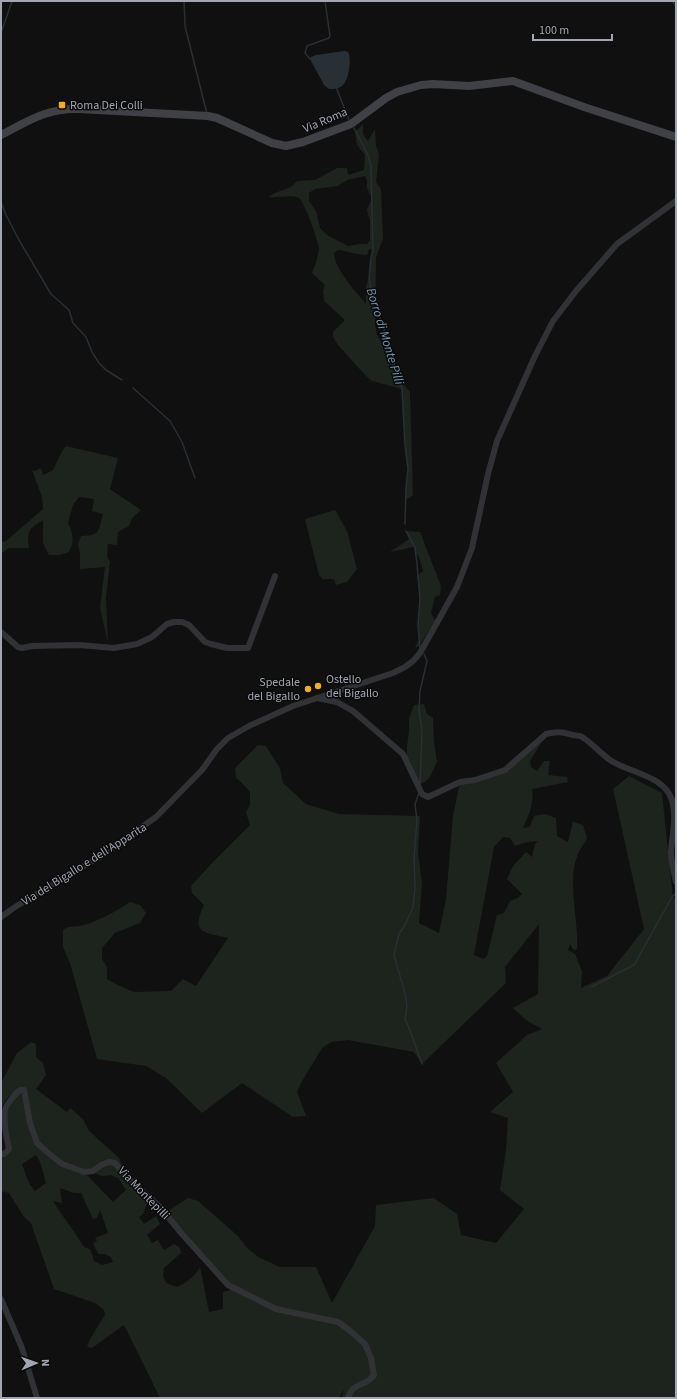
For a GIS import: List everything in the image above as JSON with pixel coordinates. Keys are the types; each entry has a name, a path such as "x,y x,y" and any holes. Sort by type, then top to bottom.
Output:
{"main road":[{"name":"Via Roma","path":"1,135 41,114 62,109 78,109 208,116 217,118 272,143 286,146 303,142 351,124 386,98 397,92 433,84 469,86 513,81 584,107 676,137"}],"street":[{"name":"Via del Bigallo e dell'Apparita","path":"1,917 15,907 104,854 156,817 202,770 217,749 228,738 282,711 393,673 404,668 413,661 420,653 457,587 472,548 488,474 497,441 535,356 553,321 576,291 617,244 676,201"},
{"path":"1,632 18,647 22,648 32,646 79,645 114,648 137,644 152,637 167,624 182,622 188,625 205,642 227,648 248,648 276,576"},
{"path":"317,698 337,702 353,711 403,754 422,794 428,797 460,782 475,780 505,770 546,734 555,732 580,736 610,760 657,782 669,794 674,811 671,852 676,882"},
{"name":"Via Montepilli","path":"1,1154 4,1154 9,1149 6,1134 5,1110 16,1092 24,1090 30,1123 37,1143 62,1164 84,1172 93,1171 101,1165 109,1162 115,1163 128,1178 160,1207 228,1285 276,1309 338,1322 350,1330 365,1344 371,1358 374,1375 370,1380 351,1390 348,1398"},
{"path":"1,1300 22,1348 37,1398"}],"shaded area":[{"path":"345,51 348,52 350,60 346,80 342,86 336,89 329,89 324,85 310,59 316,55"},
{"path":"363,124 363,134 368,141 375,129 376,146 379,156 376,182 381,189 383,239 376,257 375,325 377,335 392,359 400,380 410,392 413,495 406,500 408,469 402,389 372,381 338,345 333,337 333,332 345,320 324,301 323,291 325,285 312,273 319,249 308,214 297,197 268,197 291,187 297,181 315,180 337,168 347,168 348,175 364,170 365,155 357,145 355,132","holes":["365,176 367,180 367,188 372,198 367,210 370,221 370,240 367,244 348,246 327,235 320,228 316,211 309,201 309,193 315,189 338,186 347,180","369,249 373,250 369,277 366,286 366,304 341,273 334,253 338,250 367,255"]},
{"path":"66,446 118,458 110,489 141,510 132,518 129,526 118,532 117,545 108,544 107,557 110,561 106,598 108,643 100,608 105,567 80,569 78,544 81,536 92,535 98,531 103,514 92,511 94,499 79,497 73,505 68,523 73,537 69,552 59,555 49,555 43,543 43,520 31,528 28,538 29,548 8,548 3,553 1,550 1,542 6,541 43,509 42,497 32,470 35,471 41,468 43,475 53,470"},
{"path":"335,510 347,531 357,569 347,582 336,585 334,579 322,579 319,575 305,519"},
{"path":"406,531 420,532 441,586 440,595 435,597 431,612 435,621 419,646 415,648 419,639 418,625 420,598 417,576 423,571 414,547 390,552 409,539"},
{"path":"424,704 427,714 433,718 437,762 430,777 425,782 420,784 407,761 407,747 409,718 414,705"},
{"path":"543,740 530,761 531,767 537,771 544,761 550,761 548,775 567,777 568,782 532,789 532,805 523,828 530,827 534,816 545,814 556,818 557,836 568,842 573,822 583,825 587,838 578,854 574,867 573,878 577,949 574,950 570,944 568,950 575,954 582,971 581,988 607,976 644,929 613,789 629,776 662,793 673,898 676,898 676,1398 342,1398 344,1389 339,1398 160,1398 124,1325 92,1348 87,1347 90,1339 105,1315 104,1310 95,1303 54,1289 31,1223 24,1217 9,1193 1,1191 1,1154 9,1149 5,1110 16,1093 8,1097 1,1109 1,1083 17,1053 31,1042 36,1044 36,1057 43,1063 46,1075 36,1089 67,1112 70,1108 83,1119 89,1131 119,1158 125,1171 125,1181 148,1201 143,1214 139,1217 144,1224 156,1216 160,1224 147,1235 152,1243 158,1240 164,1250 174,1244 180,1248 181,1253 164,1268 163,1276 166,1283 177,1287 190,1279 200,1267 209,1312 223,1309 223,1292 234,1289 165,1213 188,1198 198,1201 238,1236 247,1248 260,1258 280,1267 316,1267 332,1303 375,1226 376,1205 434,1198 457,1214 461,1235 496,1243 524,1209 500,1190 506,1150 508,1118 490,1112 513,1092 496,1063 527,1035 542,1029 526,1020 513,1008 538,994 539,924 505,967 506,983 422,1064 414,1052 348,1040 331,1042 322,1048 297,1092 306,1116 293,1117 242,1083 202,1113 166,1078 146,1066 97,1059 70,963 63,947 63,930 68,927 84,925 96,921 130,902 140,905 146,913 140,923 115,933 102,948 102,959 107,967 107,979 134,992 171,991 183,979 196,986 228,938 207,933 199,927 200,915 204,905 192,893 191,886 250,825 246,812 250,805 250,792 236,778 235,768 258,745 266,746 280,768 283,783 306,804 339,814 420,816 418,852 422,884 419,923 439,933 446,899 453,816 460,782 505,770 537,741","holes":["503,837 510,838 515,846 523,843 538,841 535,844 532,857 526,852 513,866 507,879 522,894 518,898 510,901 504,913 497,915 487,956 484,959 474,955 494,847","36,1155 40,1162 46,1183 35,1191 29,1183 22,1164","93,1171 101,1176 110,1175 118,1178 126,1190 113,1202 84,1172","60,1188 74,1193 81,1193 93,1219 97,1218 100,1210 108,1233 95,1238 97,1241 93,1243 98,1254 105,1254 111,1257 113,1262 102,1265 94,1261 90,1249 84,1247 53,1201 62,1203"]}],"waterway":[{"path":"1,33 12,1"},
{"path":"184,1 185,26 207,114"},
{"name":"Borro di Monte Pilli","path":"310,59 305,53 307,46 329,38 330,36 325,1"},
{"path":"672,1 676,6"},
{"name":"Borro di Monte Pilli","path":"336,87 349,120"},
{"name":"Borro di Monte Pilli","path":"354,128 368,155 371,166 373,250 369,277 373,302 382,323 402,389 408,469 405,524"},
{"path":"1,202 19,240 51,294 69,310 73,323 86,337 92,352 99,363 106,370 122,380"},
{"path":"133,388 170,421 182,442 195,478"},
{"name":"Borro di Monte Pilli","path":"406,531 415,547 420,598 418,625 420,648"},
{"name":"Borro di Monte Pilli","path":"420,784 422,731 419,710 420,691 427,661 424,654"},
{"name":"Borro di Monte Pilli","path":"419,793 415,804 417,821 414,858 415,888 413,907 399,934 394,955 406,997 407,1007 405,1019 422,1064"},
{"path":"591,987 634,965 672,897 676,893"}],"place":[{"name":"Roma Dei Colli","path":"62,105"},
{"name":"Ostello del Bigallo","path":"318,686"},
{"name":"Spedale del Bigallo","path":"308,689"}]}
